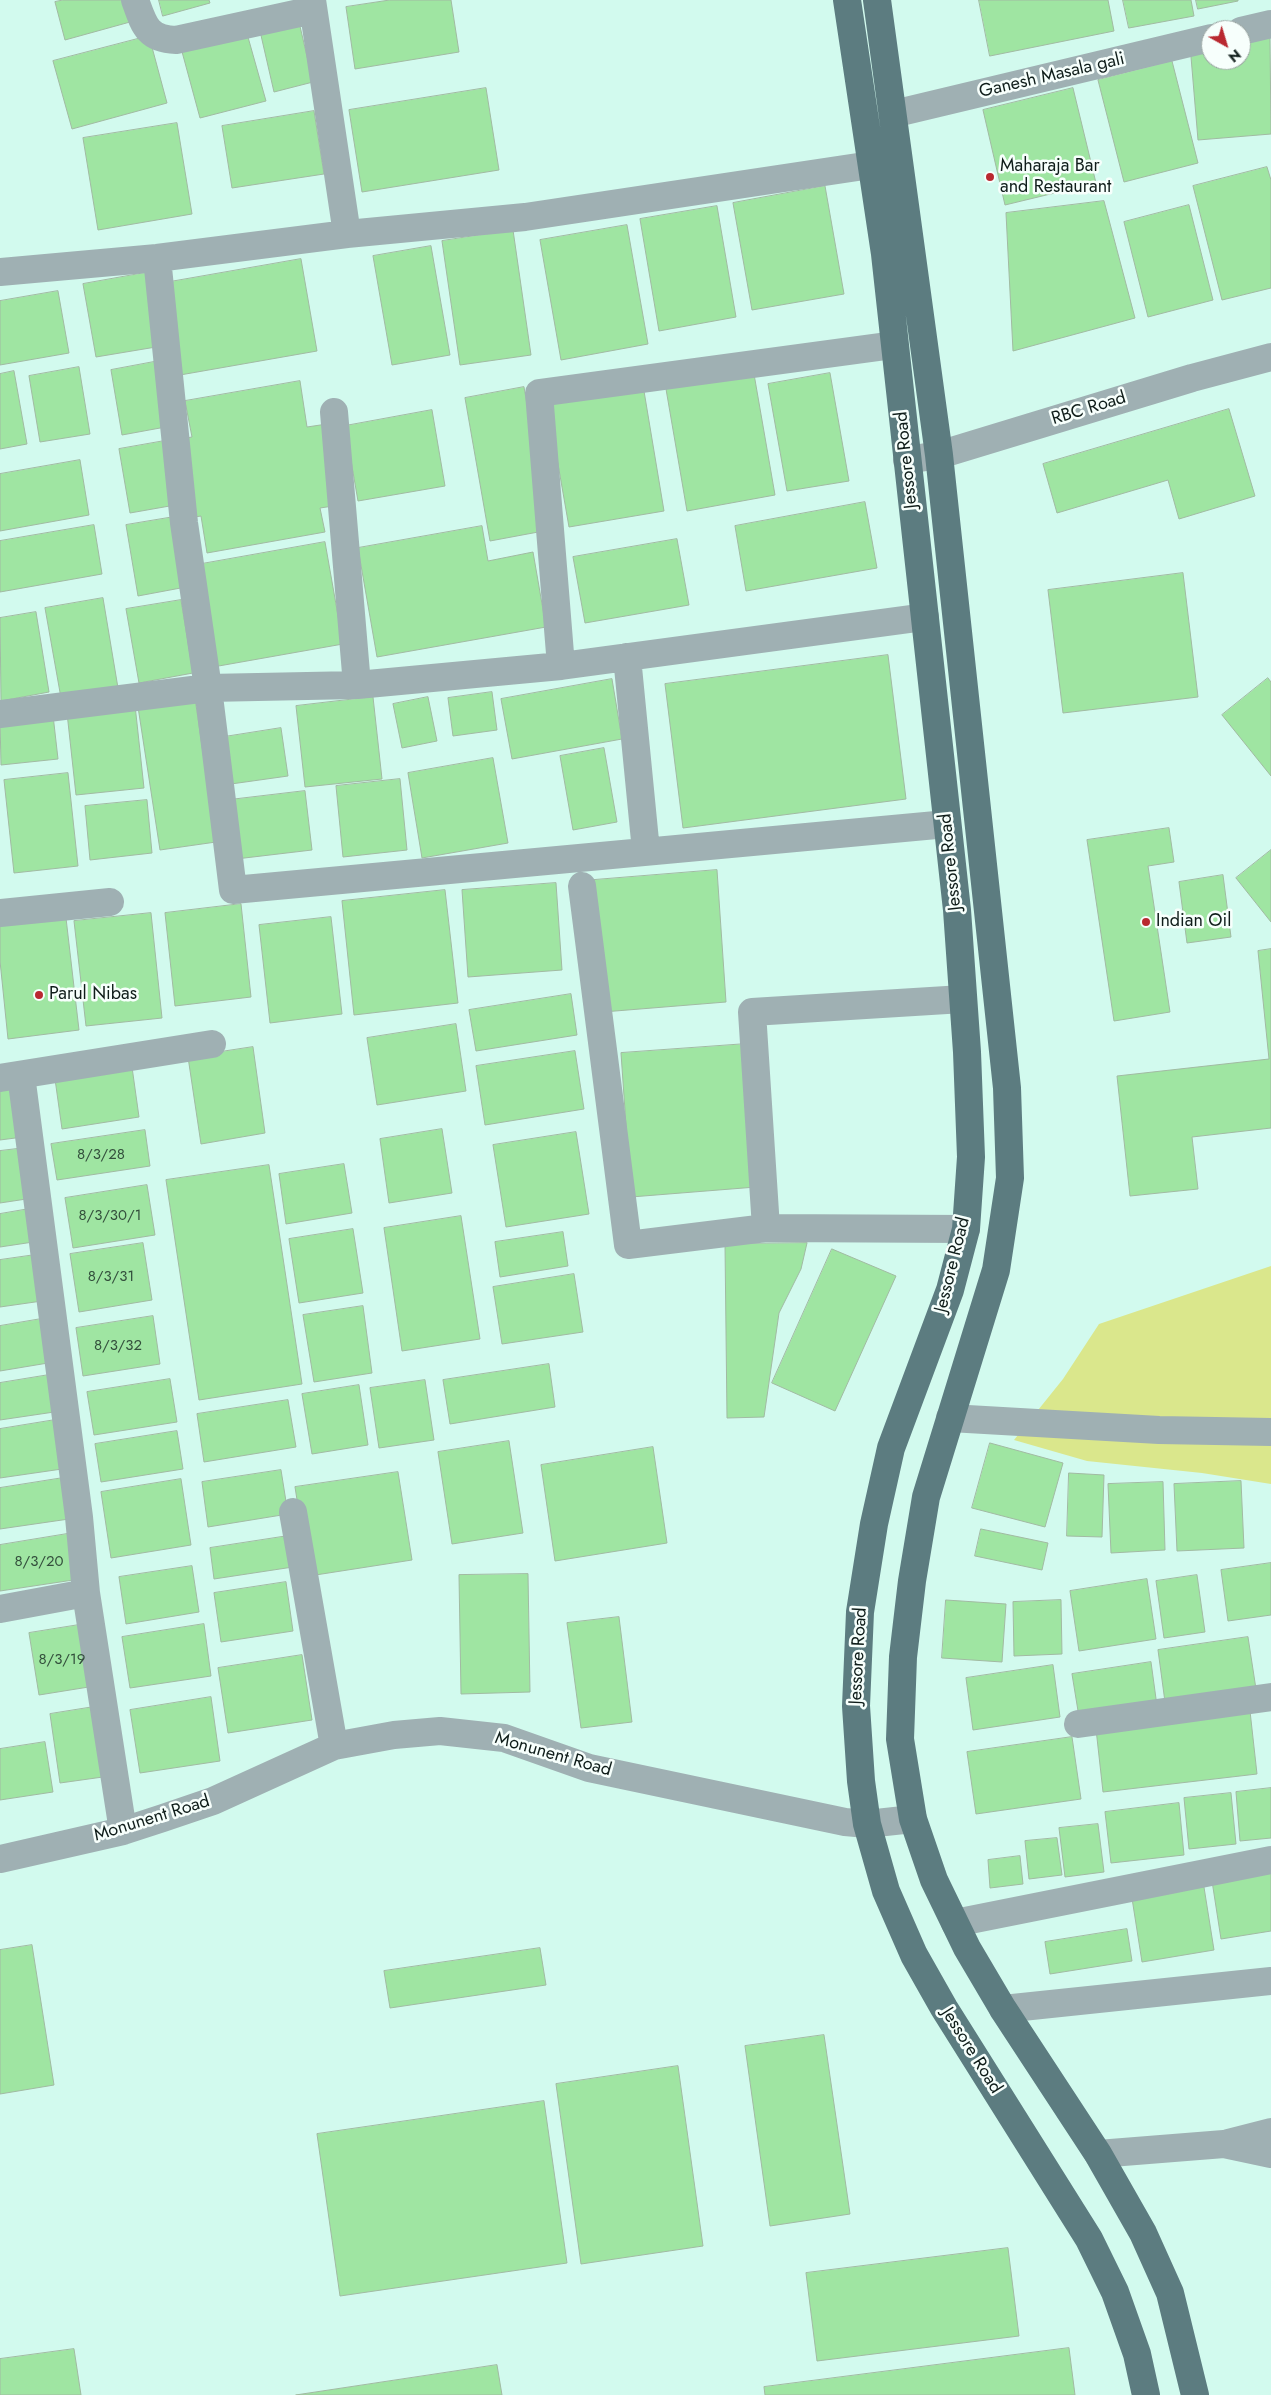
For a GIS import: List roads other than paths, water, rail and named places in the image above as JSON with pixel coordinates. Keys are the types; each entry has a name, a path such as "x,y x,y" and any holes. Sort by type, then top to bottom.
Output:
{"main road":[{"name":"Jessore Road","path":"847,0 885,254 925,617 956,910 963,999 971,1157 966,1229 950,1290 891,1448 873,1534 860,1612 856,1706 867,1824 886,1891 914,1955 949,2016 1038,2155 1094,2248 1116,2292 1137,2354 1146,2395"},
{"name":"Jessore Road","path":"877,0 939,455 1007,1088 1010,1178 996,1270 926,1496 912,1580 903,1657 900,1739 913,1819 934,1880 955,1923 1003,2009 1098,2154 1142,2233 1170,2293 1195,2395"}],"street":[{"path":"135,0 149,32 161,40 176,40 313,5 347,234"},
{"path":"1251,29 1271,24"},
{"name":"Ganesh Masala gali","path":"892,114 1201,40"},
{"path":"0,272 157,258 347,234 525,217 872,165"},
{"path":"157,258 183,514 208,688 233,890 946,824"},
{"path":"561,666 539,393 894,345"},
{"name":"RBC Road","path":"907,460 939,455 1192,378 1271,357"},
{"path":"334,412 357,685"},
{"path":"0,714 208,688 357,685 561,666 925,617"},
{"path":"627,657 646,851"},
{"path":"582,886 628,1245 766,1228 966,1229"},
{"path":"0,913 110,902"},
{"path":"766,1228 752,1012 963,999"},
{"path":"123,1831 86,1593 79,1517 10,1077 212,1044"},
{"path":"950,1418 1159,1430 1271,1432"},
{"path":"293,1512 334,1746"},
{"path":"0,1609 86,1593"},
{"path":"1078,1724 1271,1697"},
{"name":"Monunent Road","path":"0,1860 123,1831 213,1801 334,1746 394,1735 440,1731 504,1738 589,1768 845,1822 867,1824 913,1819"},
{"path":"955,1923 1271,1860"},
{"path":"1003,2009 1271,1981"},
{"path":"1098,2154 1224,2144 1271,2132"},
{"path":"1224,2144 1271,2154"}],"place":[{"name":"Maharaja Bar and Restaurant","path":"990,177"},
{"name":"Indian Oil","path":"1146,922"},
{"name":"Parul Nibas","path":"39,995"}]}
